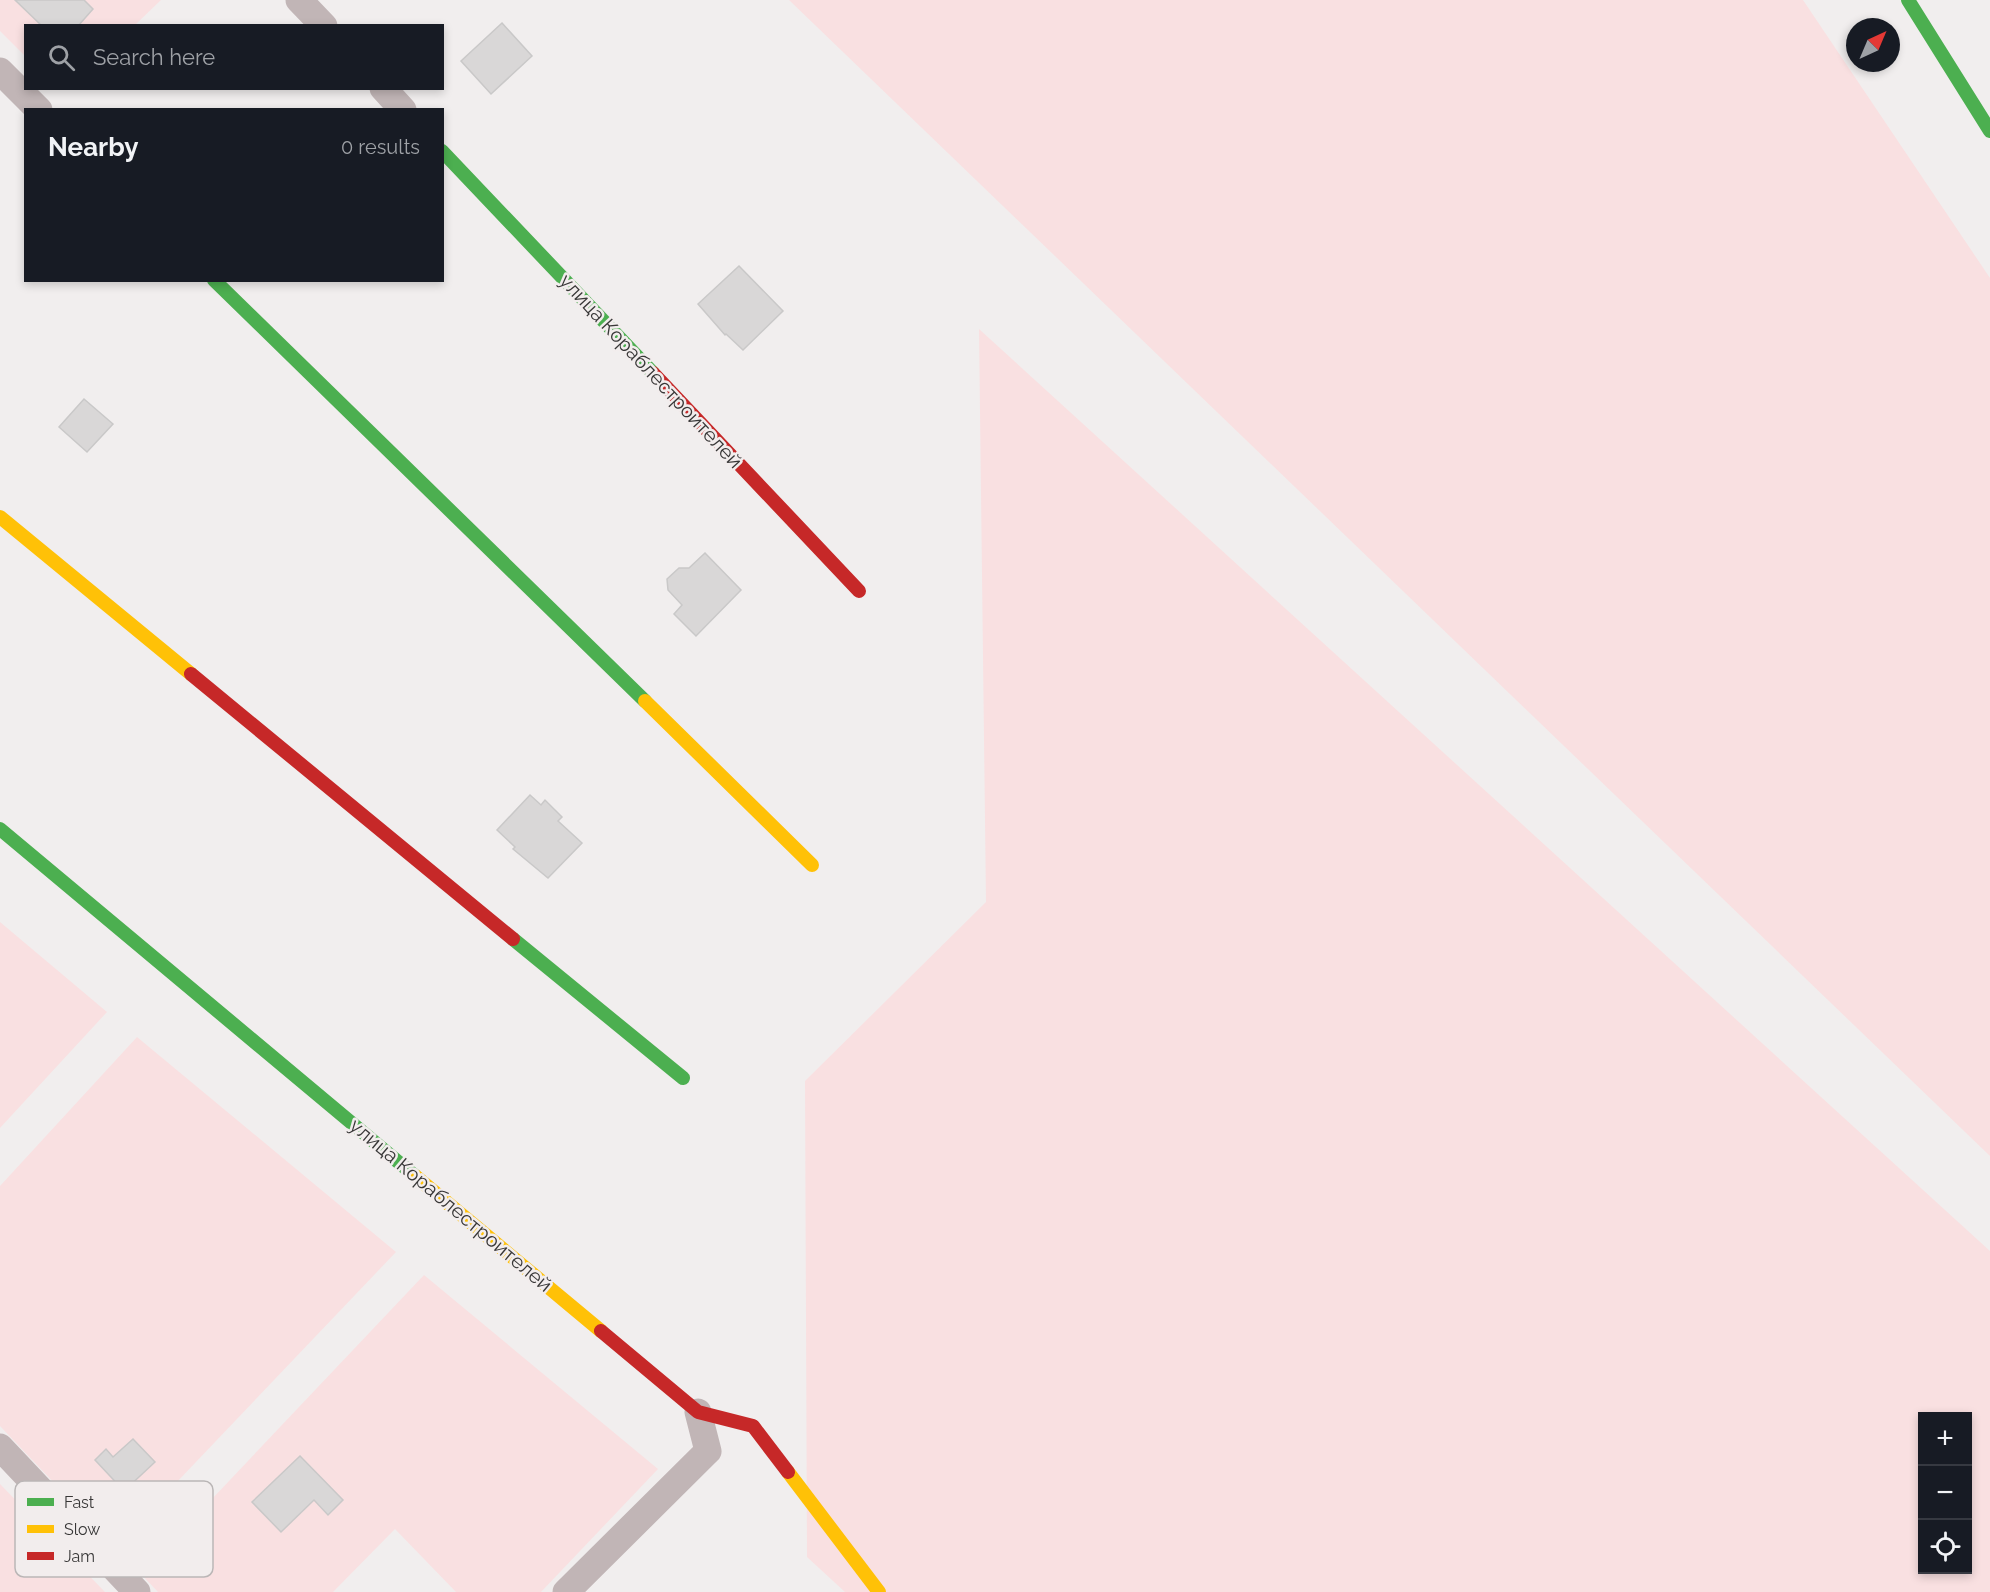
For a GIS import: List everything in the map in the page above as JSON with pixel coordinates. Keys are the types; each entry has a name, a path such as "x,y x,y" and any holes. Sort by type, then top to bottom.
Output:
{"main road":[{"path":"1908,0 1990,131"},
{"name":"улица Кораблестроителей","path":"444,153 859,591"},
{"path":"216,282 812,865"},
{"path":"0,518 683,1078"},
{"name":"улица Кораблестроителей","path":"0,830 698,1412 753,1426 879,1592"}],"street":[{"path":"299,0 322,24"},
{"path":"0,71 37,108"},
{"path":"385,90 401,108"},
{"path":"566,1592 708,1451 698,1412"},
{"path":"0,1447 32,1481"},
{"path":"123,1577 137,1592"}],"shaded area":[{"path":"0,0 161,0 136,24 24,24 24,55 0,31"},
{"path":"789,0 1803,0 1846,64 1846,72 1851,72 1990,278 1990,1156"},
{"path":"979,329 1990,1251 1990,1592 845,1592 807,1557 805,1081 986,902"},
{"path":"0,922 107,1012 0,1128"},
{"path":"137,1037 396,1252 178,1481 52,1481 0,1426 0,1186"},
{"path":"424,1275 658,1469 541,1592 456,1592 395,1529 333,1592 158,1592 144,1577 213,1577 213,1498"},
{"path":"0,1484 15,1499 15,1577 90,1577 105,1592 0,1592"}],"building":[{"path":"15,0 84,0 93,9 80,24 40,24"},
{"path":"502,23 532,56 491,94 461,61"},
{"path":"739,266 783,311 743,350 725,335 698,304"},
{"path":"84,399 113,424 87,452 59,427"},
{"path":"705,553 741,590 696,636 674,614 682,605 668,590 667,579 679,568 689,568"},
{"path":"530,795 541,805 545,800 562,817 558,821 582,843 548,878 513,849 515,847 497,830"},
{"path":"133,1439 155,1462 135,1481 115,1481 95,1460 106,1449 113,1457"},
{"path":"300,1456 343,1500 328,1515 314,1500 281,1532 252,1502"}],"traffic: fast":[{"path":"1908,0 1990,131"},
{"path":"444,153 653,373"},
{"path":"216,282 645,701"},
{"path":"0,829 415,1176"},
{"path":"513,939 683,1078"}],"traffic: slow":[{"path":"0,517 191,674"},
{"path":"645,701 812,865"},
{"path":"415,1176 601,1331"},
{"path":"788,1472 879,1592"}],"traffic: jam":[{"path":"653,373 859,591"},
{"path":"191,674 513,939"},
{"path":"601,1331 698,1412 753,1426 788,1472"}]}
